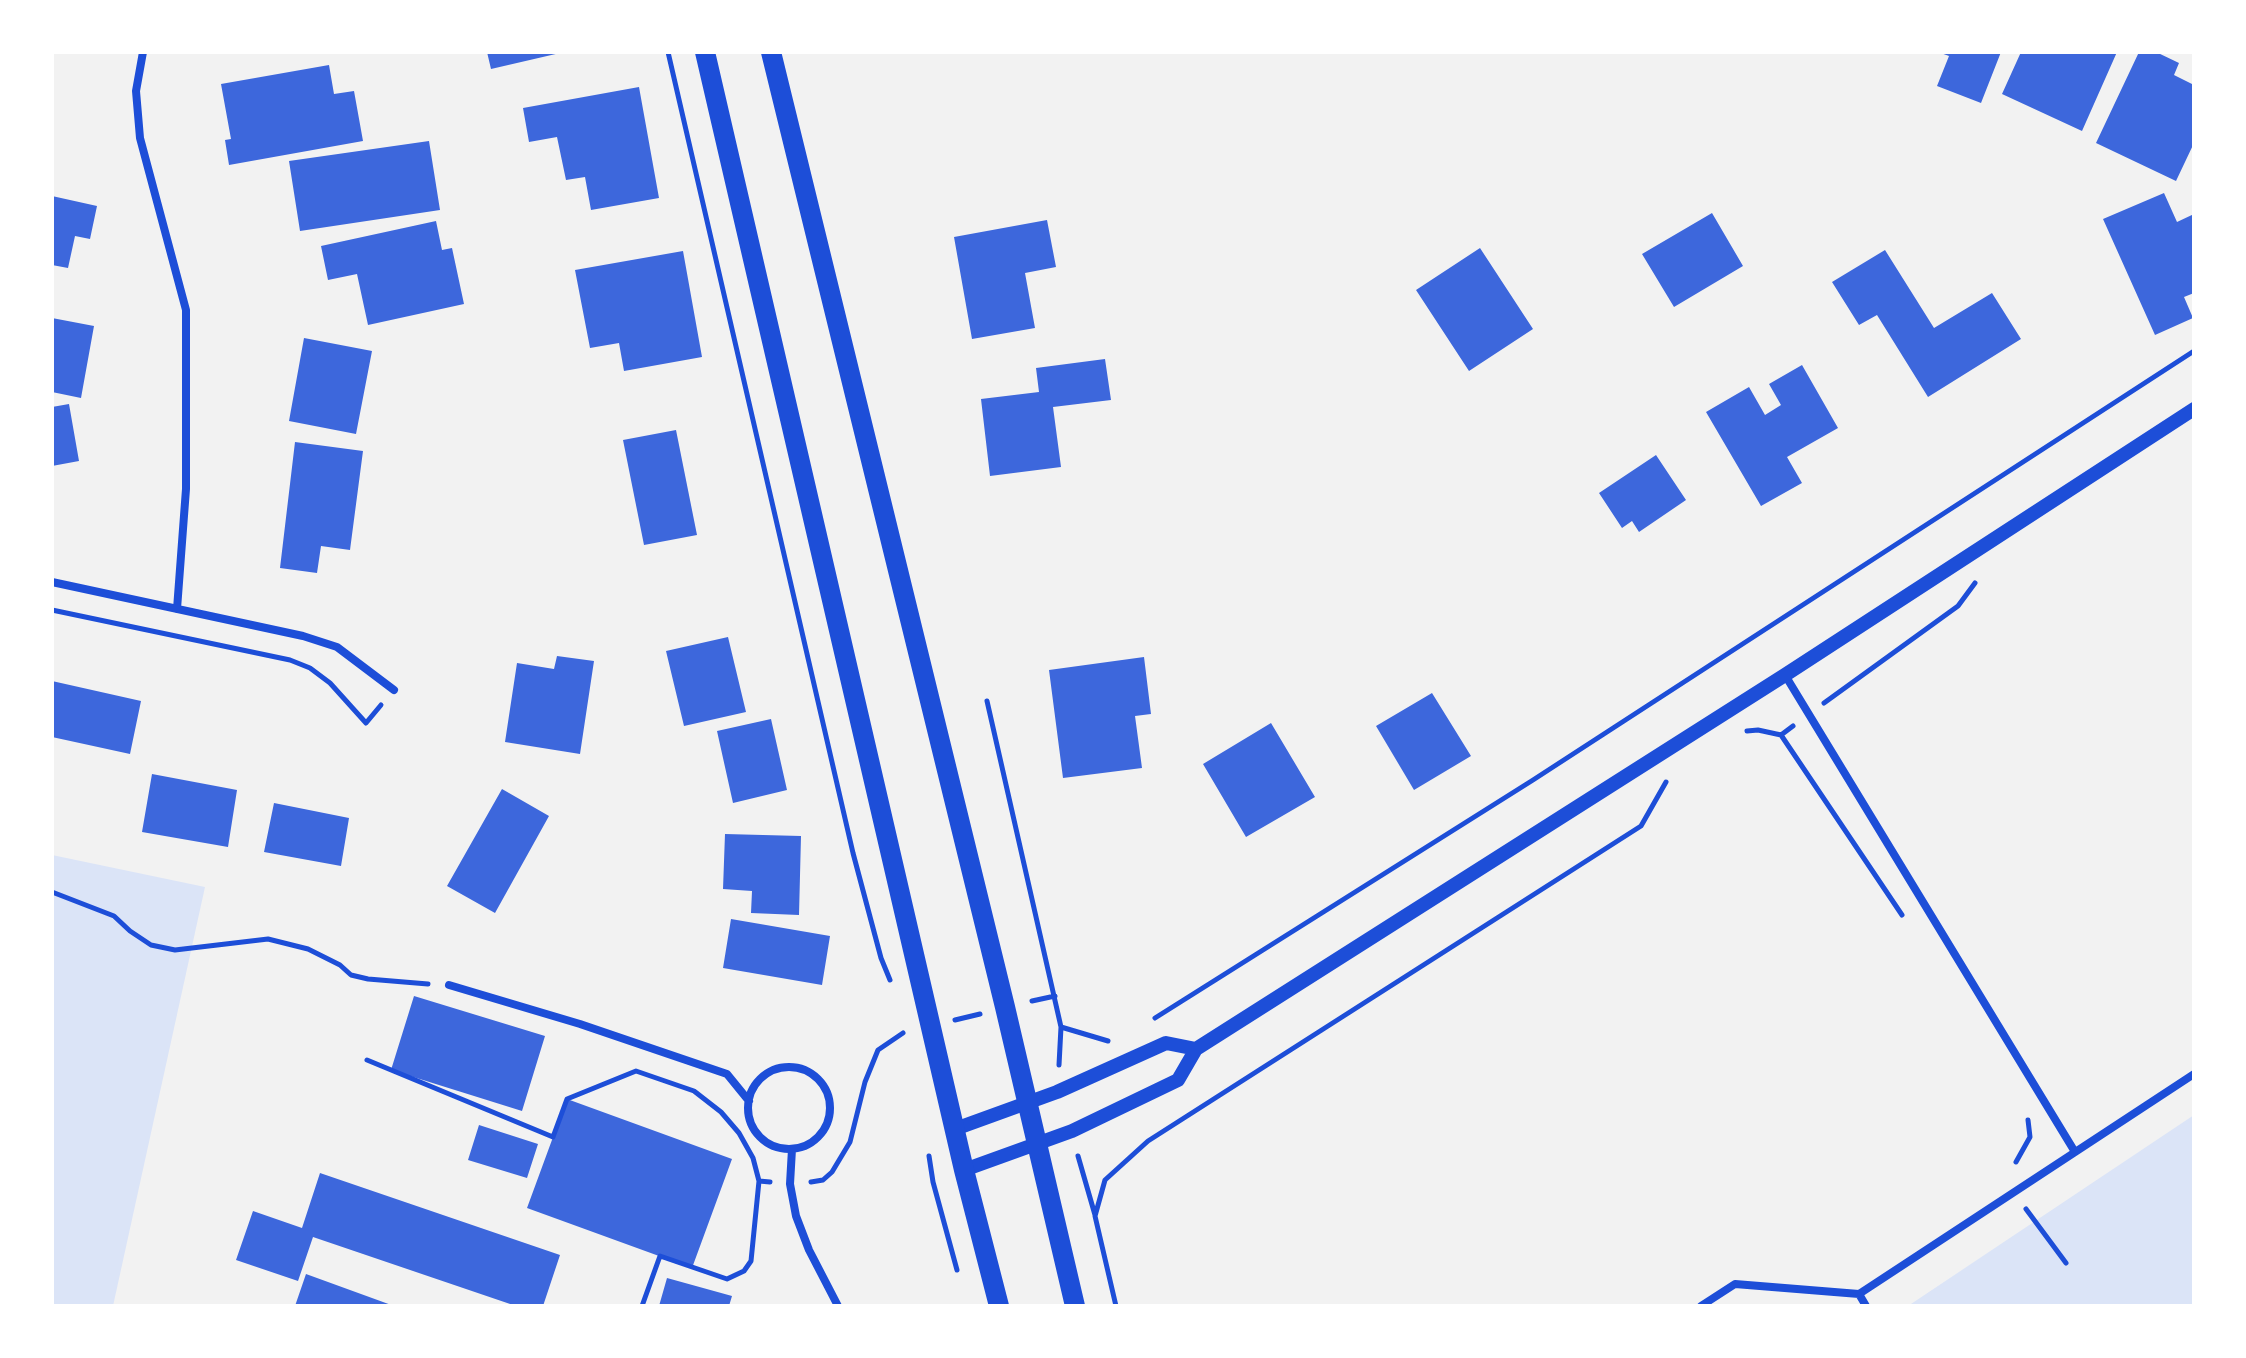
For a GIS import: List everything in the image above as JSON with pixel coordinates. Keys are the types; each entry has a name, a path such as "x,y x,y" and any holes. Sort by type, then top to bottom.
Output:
{"main road":[{"path":"705,52 964,1170 999,1306"},
{"path":"771,52 1075,1306"}],"street":[{"path":"143,52 136,91 140,138 186,310 186,489 177,609"},
{"path":"964,1170 1072,1131 1178,1080 1196,1049 1785,675 2194,409"},
{"path":"52,582 303,636 337,647 394,690"},
{"path":"1785,675 2075,1152"},
{"path":"449,985 580,1024 727,1074 749,1101"},
{"path":"955,1129 1028,1104 1166,1043 1196,1049"},
{"path":"796,1068 820,1081 829,1097 827,1124 809,1145 779,1149 758,1136 748,1113 749,1101 756,1084 769,1072 796,1068"},
{"path":"1701,1306 1735,1284 1859,1294 2194,1074"},
{"path":"792,1149 790,1184 796,1216 809,1250 838,1306"},
{"path":"1859,1294 1866,1306"}],"path":[{"path":"668,52 853,853 881,958 896,990"},
{"path":"1143,1026 1546,772 2194,351"},
{"path":"1781,735 1958,606 1978,579"},
{"path":"52,610 290,660 310,668 330,683 366,723 394,690"},
{"path":"987,701 1055,996"},
{"path":"1735,732 1758,730 1781,735 1904,919"},
{"path":"1116,1306 1095,1216 1105,1180 1148,1141 1641,826 1658,793 1674,771"},
{"path":"52,892 114,916 151,945 175,950 268,939 308,949 340,965 351,975 449,985"},
{"path":"1061,1027 1116,1043"},
{"path":"759,1181 790,1184 823,1180 832,1172 850,1142 865,1082 878,1050 895,1036 913,1029"},
{"path":"367,1060 553,1137 567,1099 636,1071 694,1091 721,1112 746,1145 759,1181 751,1261 744,1271 727,1279 660,1256 642,1306"},
{"path":"2028,1114 2030,1137 2020,1159 2001,1175 2066,1263"}],"shaded area":[{"path":"52,855 205,887 113,1306 52,1306"},
{"path":"2194,1115 2194,1306 1908,1306"}],"building":[{"path":"487,52 560,52 560,53 491,69"},
{"path":"1938,52 2001,52 1981,103 1937,86 1949,56"},
{"path":"2021,52 2117,52 2082,131 2002,94"},
{"path":"2139,52 2156,52 2179,63 2174,75 2194,85 2194,143 2176,181 2096,143"},
{"path":"329,65 334,94 354,91 363,141 229,165 225,140 231,139 221,84"},
{"path":"639,87 659,198 591,210 585,177 566,180 557,137 529,142 523,108"},
{"path":"429,141 440,210 300,231 289,161"},
{"path":"2164,193 2177,222 2194,214 2194,293 2184,297 2193,318 2155,335 2103,219"},
{"path":"52,196 97,206 90,239 75,236 68,268 52,265"},
{"path":"1712,213 1743,266 1674,307 1642,254"},
{"path":"1047,220 1056,267 1025,273 1035,328 972,339 954,237"},
{"path":"436,221 442,250 452,248 464,304 368,325 357,274 328,280 321,246"},
{"path":"1480,248 1533,329 1469,371 1416,290"},
{"path":"1885,250 1934,328 1992,293 2021,339 1928,397 1877,315 1859,325 1832,282"},
{"path":"683,251 702,357 624,371 619,343 590,348 575,270"},
{"path":"52,318 94,326 81,398 52,392"},
{"path":"304,338 372,351 356,434 289,421"},
{"path":"1105,359 1111,400 1053,407 1061,467 990,476 981,399 1039,392 1036,368"},
{"path":"1802,365 1838,428 1787,457 1802,483 1761,506 1706,412 1749,387 1765,415 1781,405 1769,384"},
{"path":"69,404 79,461 52,466 52,407"},
{"path":"676,430 697,535 644,545 623,440"},
{"path":"295,442 363,451 350,550 321,546 317,573 280,568"},
{"path":"1656,455 1686,500 1639,532 1632,521 1622,528 1599,493"},
{"path":"728,637 746,712 684,726 666,651"},
{"path":"557,656 594,661 580,754 505,742 517,663 554,669"},
{"path":"1144,657 1151,714 1135,716 1142,768 1063,778 1049,670"},
{"path":"52,681 141,701 130,754 52,737"},
{"path":"1432,693 1471,756 1414,790 1376,726"},
{"path":"771,719 787,790 733,803 717,731"},
{"path":"1271,723 1315,797 1246,837 1203,764"},
{"path":"152,774 237,790 228,847 142,832"},
{"path":"502,789 549,816 495,913 447,886"},
{"path":"274,803 349,818 341,866 264,852"},
{"path":"725,834 801,836 799,915 751,913 752,891 723,889"},
{"path":"731,919 830,936 822,985 723,968"},
{"path":"414,996 545,1036 522,1111 391,1070"},
{"path":"567,1099 732,1159 692,1268 527,1208"},
{"path":"479,1125 538,1144 527,1178 468,1160"},
{"path":"320,1173 560,1255 543,1306 516,1306 313,1237 298,1281 236,1260 253,1211 302,1228"},
{"path":"306,1274 394,1306 295,1306"},
{"path":"667,1278 732,1296 729,1306 659,1306"}]}
